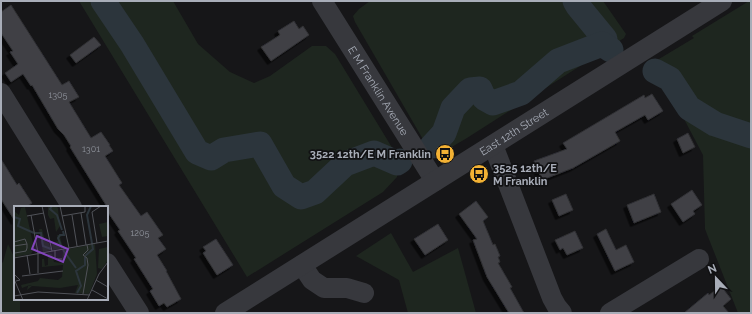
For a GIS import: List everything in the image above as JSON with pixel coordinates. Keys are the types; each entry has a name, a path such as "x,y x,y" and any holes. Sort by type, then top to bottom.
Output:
{"street":[{"name":"E M Franklin Avenue","path":"322,1 435,181"},
{"name":"East 12th Street","path":"225,313 722,1"},
{"path":"1,93 71,206"},
{"path":"493,145 552,298 562,313"},
{"path":"610,313 699,259"},
{"path":"108,264 138,313"},
{"path":"302,265 312,280 324,288 347,288 364,293"}],"shaded area":[{"path":"79,1 173,1 198,44 230,72 254,83 270,76 312,46 326,46 335,54 399,159 397,177 383,192 247,277"},
{"path":"370,1 603,1 626,34 624,38 438,155 428,148 355,22 353,16 359,9"},
{"path":"751,1 751,313 738,313 705,229 703,155 654,62 694,38 692,36"},
{"path":"391,233 413,272 458,248 476,313 408,313 399,280 356,256"},
{"path":"8,244 14,257 14,300 20,300 20,313 1,313 1,264 3,262"}],"building":[{"path":"11,5 62,85 69,81 79,97 69,102 91,138 101,132 110,145 113,151 105,156 122,183 119,185 141,216 147,212 163,235 158,238 166,249 157,255 181,299 167,307 164,303 159,306 150,291 153,289 134,259 136,258 118,231 120,230 108,212 108,206 104,206 106,205 70,147 71,146 58,129 32,85 31,86 23,74 11,82 5,73 18,64 10,52 13,51 1,33 1,12"},
{"path":"294,21 299,29 303,26 309,35 271,61 261,47 280,35 278,31"},
{"path":"94,37 101,45 76,63 70,55"},
{"path":"652,94 663,111 648,120 645,115 615,132 620,141 573,168 542,180 534,161 567,149 563,143 644,95 645,98"},
{"path":"688,133 695,147 683,153 677,139"},
{"path":"1,159 17,185 19,183 32,203 28,206 14,206 14,219 1,199"},
{"path":"692,190 702,205 693,211 695,214 683,222 671,204"},
{"path":"566,194 573,210 559,216 552,200"},
{"path":"654,194 661,212 634,223 627,205"},
{"path":"476,201 488,217 483,221 493,245 495,244 500,256 498,257 500,262 498,263 512,287 510,288 524,313 509,313 487,277 473,240 477,239 459,214"},
{"path":"438,224 448,240 425,255 414,239"},
{"path":"606,229 616,250 626,245 634,262 615,271 597,234"},
{"path":"575,231 583,248 567,255 563,248 560,250 555,240"},
{"path":"216,239 233,265 217,275 203,253 206,251 203,247"},
{"path":"721,286 731,299 723,306 729,313 684,313 708,293 709,295"}],"waterway":[{"path":"103,1 132,44 197,152 211,158 224,150 260,144 284,186 301,197 315,192 345,164 374,153 397,163 400,161"},
{"path":"575,1 605,39 602,44"},
{"path":"432,146 444,133 453,108 470,90 480,89 484,98 493,103 521,93 558,61 602,44 611,50"},
{"path":"655,71 670,79 689,108 715,124 751,136"}],"place":[{"name":"3522 12th/E M Franklin","path":"445,154"},
{"name":"3525 12th/E M Franklin","path":"479,174"}]}
